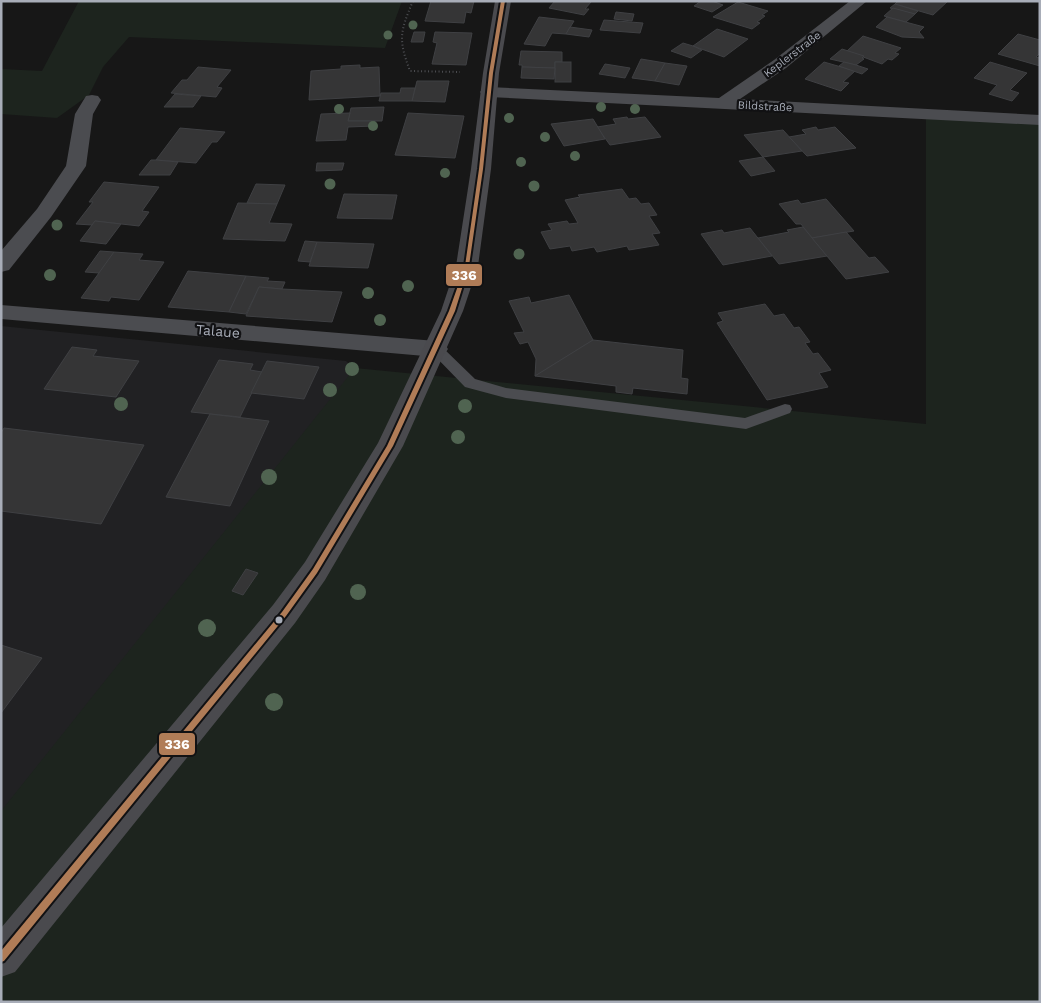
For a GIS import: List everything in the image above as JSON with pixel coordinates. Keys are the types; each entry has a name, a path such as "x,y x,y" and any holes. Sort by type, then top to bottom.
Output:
{"street":[{"path":"1,958 284,614 315,571 390,446 452,312 467,266 490,83 503,1"},
{"name":"Keplerstraße","path":"722,104 780,64 860,1"},
{"name":"Bildstraße","path":"490,83 722,104 1040,120"},
{"path":"1,265 44,213 76,166 84,114 92,100"},
{"name":"Talaue","path":"1,312 436,349"}],"lane":[{"path":"436,349 470,383 506,393 746,424 784,409"}],"path":[{"path":"413,1 401,29 400,42 410,71 490,83"}],"shaded area":[{"path":"79,1 402,1 385,48 129,37 103,67 89,95 57,118 1,114 1,69 42,71"},
{"path":"926,112 1040,118 1040,1002 1,1002 1,811 355,368 926,424"},
{"path":"1,326 346,361 367,381 1,871"}],"building":[{"path":"431,1 474,1 471,13 466,12 464,23 425,21"},
{"path":"555,1 591,2 585,9 589,9 584,15 549,8"},
{"path":"701,1 712,1 723,5 712,12 694,6"},
{"path":"898,1 948,1 933,15 895,4"},
{"path":"738,2 768,11 757,22 760,23 752,29 713,17"},
{"path":"895,4 918,11 915,14 890,8"},
{"path":"893,8 915,14 906,22 884,16"},
{"path":"616,12 634,14 632,21 614,19"},
{"path":"539,17 574,21 566,34 552,33 545,46 524,44"},
{"path":"887,17 924,27 919,32 924,38 902,37 876,27"},
{"path":"604,20 643,23 640,33 600,30"},
{"path":"570,27 592,30 589,37 566,34"},
{"path":"717,29 748,39 724,57 693,46"},
{"path":"414,32 425,32 423,42 411,42"},
{"path":"435,32 472,33 466,65 432,64 437,43 433,42"},
{"path":"1018,34 1040,40 1040,53 1036,57 1040,58 1040,66 998,54"},
{"path":"863,36 901,48 895,53 899,54 892,60 888,59 882,64 847,51"},
{"path":"683,43 702,50 691,58 671,51"},
{"path":"842,49 864,56 862,58 864,59 856,65 830,59"},
{"path":"521,51 562,52 562,62 555,62 555,68 522,67 522,65 519,65"},
{"path":"641,59 665,63 655,81 632,78"},
{"path":"555,62 571,62 571,82 555,82"},
{"path":"824,62 855,71 843,82 849,83 841,91 805,79"},
{"path":"844,62 868,69 862,74 839,66"},
{"path":"990,62 1027,73 1010,90 1019,93 1012,101 989,94 997,85 974,78"},
{"path":"665,63 687,66 679,85 655,81"},
{"path":"605,64 630,68 625,78 599,74"},
{"path":"360,65 360,68 379,67 380,96 309,100 311,71 341,69 341,66"},
{"path":"198,67 231,70 217,87 222,88 216,97 171,93 182,80 187,80"},
{"path":"522,67 555,68 554,79 521,78"},
{"path":"417,81 449,81 445,102 412,101"},
{"path":"401,88 415,88 412,101 379,101 381,93 400,93"},
{"path":"175,94 201,96 193,107 164,107"},
{"path":"384,107 382,121 348,121 351,108"},
{"path":"350,113 348,121 375,121 374,126 348,127 346,140 316,141 321,114"},
{"path":"408,113 464,116 455,158 395,155"},
{"path":"627,117 628,119 645,117 661,137 610,145 597,127 616,124 613,119"},
{"path":"593,119 605,139 564,146 551,124"},
{"path":"816,127 818,130 835,127 856,148 807,156 789,137 806,134 802,130"},
{"path":"180,128 225,132 217,142 212,142 196,163 156,160"},
{"path":"783,130 802,151 763,157 744,135"},
{"path":"763,157 775,171 751,176 739,161"},
{"path":"151,160 178,162 170,175 139,175"},
{"path":"317,163 344,163 342,170 316,171"},
{"path":"104,182 159,187 142,211 149,212 139,226 95,221 92,225 76,224 93,202 89,202"},
{"path":"256,184 285,185 277,204 247,203"},
{"path":"622,189 629,199 636,198 641,204 649,203 657,215 649,216 660,233 652,234 659,245 629,250 627,246 597,252 594,247 572,251 570,246 550,249 541,232 552,230 548,224 567,221 569,224 578,223 565,200 580,197 578,195"},
{"path":"344,194 397,195 392,219 337,218"},
{"path":"826,199 854,231 812,238 801,224 796,224 779,204 798,200 801,204"},
{"path":"238,203 277,204 269,223 292,224 285,241 223,239"},
{"path":"95,221 121,224 106,244 80,241"},
{"path":"803,227 827,256 779,264 758,238 789,232 787,230"},
{"path":"750,228 772,256 723,265 701,234 722,230 724,233"},
{"path":"846,232 869,258 875,257 889,272 846,279 812,238"},
{"path":"305,241 317,242 310,262 298,261"},
{"path":"317,242 374,244 368,268 309,266"},
{"path":"100,251 114,252 99,273 85,272"},
{"path":"114,252 143,254 139,260 164,262 139,300 111,297 109,301 81,298"},
{"path":"188,271 246,276 229,312 168,307"},
{"path":"246,276 269,278 267,281 285,282 282,289 259,287 246,314 229,312"},
{"path":"259,287 342,292 332,322 246,316"},
{"path":"569,295 593,340 535,376 536,359 528,342 520,344 514,333 524,332 509,301 529,297 531,303"},
{"path":"765,304 774,316 784,314 794,328 799,327 810,342 805,343 813,354 818,353 831,370 819,373 828,387 767,400 717,323 723,321 718,313"},
{"path":"593,340 683,350 681,378 688,379 687,394 633,388 632,394 616,392 616,386 535,376"},
{"path":"72,347 97,350 93,356 139,361 116,397 44,389"},
{"path":"219,360 253,364 250,370 262,372 240,417 191,412"},
{"path":"267,361 319,367 304,399 251,393"},
{"path":"210,414 269,421 230,506 166,497"},
{"path":"4,428 144,445 101,524 1,511 1,433"},
{"path":"246,569 258,573 243,595 232,591"},
{"path":"1,645 42,658 1,713"}],"transit line":[{"name":"336","path":"1,958 284,614 315,571 390,446 452,311 467,266 481,169 491,73 503,1"}]}
